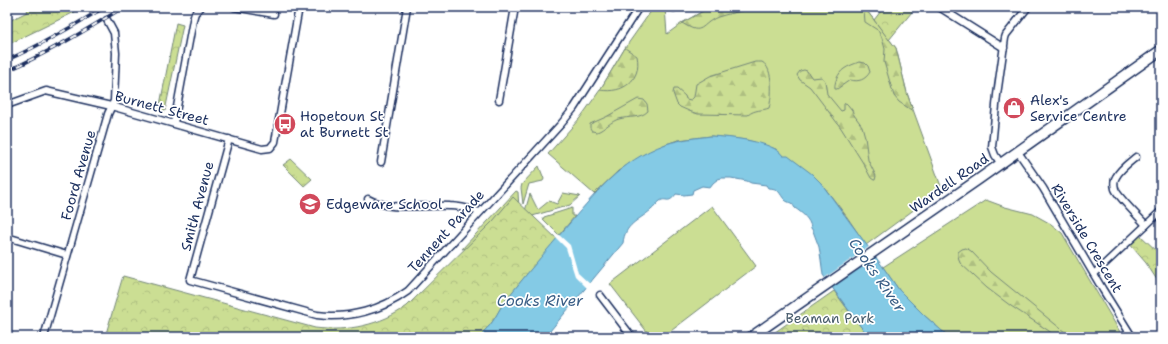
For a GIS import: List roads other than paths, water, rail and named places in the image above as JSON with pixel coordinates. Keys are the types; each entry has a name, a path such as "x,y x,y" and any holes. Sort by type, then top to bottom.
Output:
{"main road":[{"name":"Wardell Road","path":"750,337 874,253 1161,50"}],"street":[{"path":"174,123 192,20 195,13 201,7"},
{"path":"234,7 274,14"},
{"name":"Burnett Street","path":"7,105 46,91 111,106 262,149 270,148 275,142 299,7"},
{"path":"381,162 407,7"},
{"path":"499,100 515,7"},
{"name":"Tennent Parade","path":"190,280 317,315 339,316 365,312 374,309 408,291 569,115 639,7"},
{"path":"939,7 1004,48"},
{"path":"1001,164 992,147 997,95 1006,35 1028,7"},
{"name":"Foord Avenue","path":"44,337 108,114 114,100 116,45 114,33 107,20"},
{"name":"Smith Avenue","path":"190,280 229,139"},
{"name":"Riverside Crescent","path":"1018,152 1043,188 1131,335 1136,337"},
{"path":"1136,157 1118,174 1114,183 1115,189 1119,195 1146,225"},
{"path":"368,199 386,206 450,206 480,212"},
{"path":"1094,274 1161,211"},
{"path":"7,237 67,255"},
{"path":"600,295 632,337"}],"water":[{"name":"Cooks River","path":"711,136 728,137 761,143 778,151 783,156 788,156 812,174 821,183 899,290 949,337 871,337 861,327 823,275 819,247 805,216 795,208 792,203 787,202 775,189 768,188 766,185 747,181 722,178 718,179 710,187 702,186 693,190 692,194 676,194 669,200 660,201 629,227 626,231 623,243 545,337 482,337 484,331 492,322 503,304 535,264 586,204 621,169 649,151 666,144"}],"railway":[{"path":"7,60 45,42 105,7"},
{"path":"7,71 52,49 124,7"}],"place":[{"name":"Alex's Service Centre","path":"1014,108"},
{"name":"Hopetoun St at Burnett St","path":"285,124"},
{"name":"Edgeware School","path":"310,204"}],"park label":[{"name":"Beaman Park","path":"830,318"}]}
